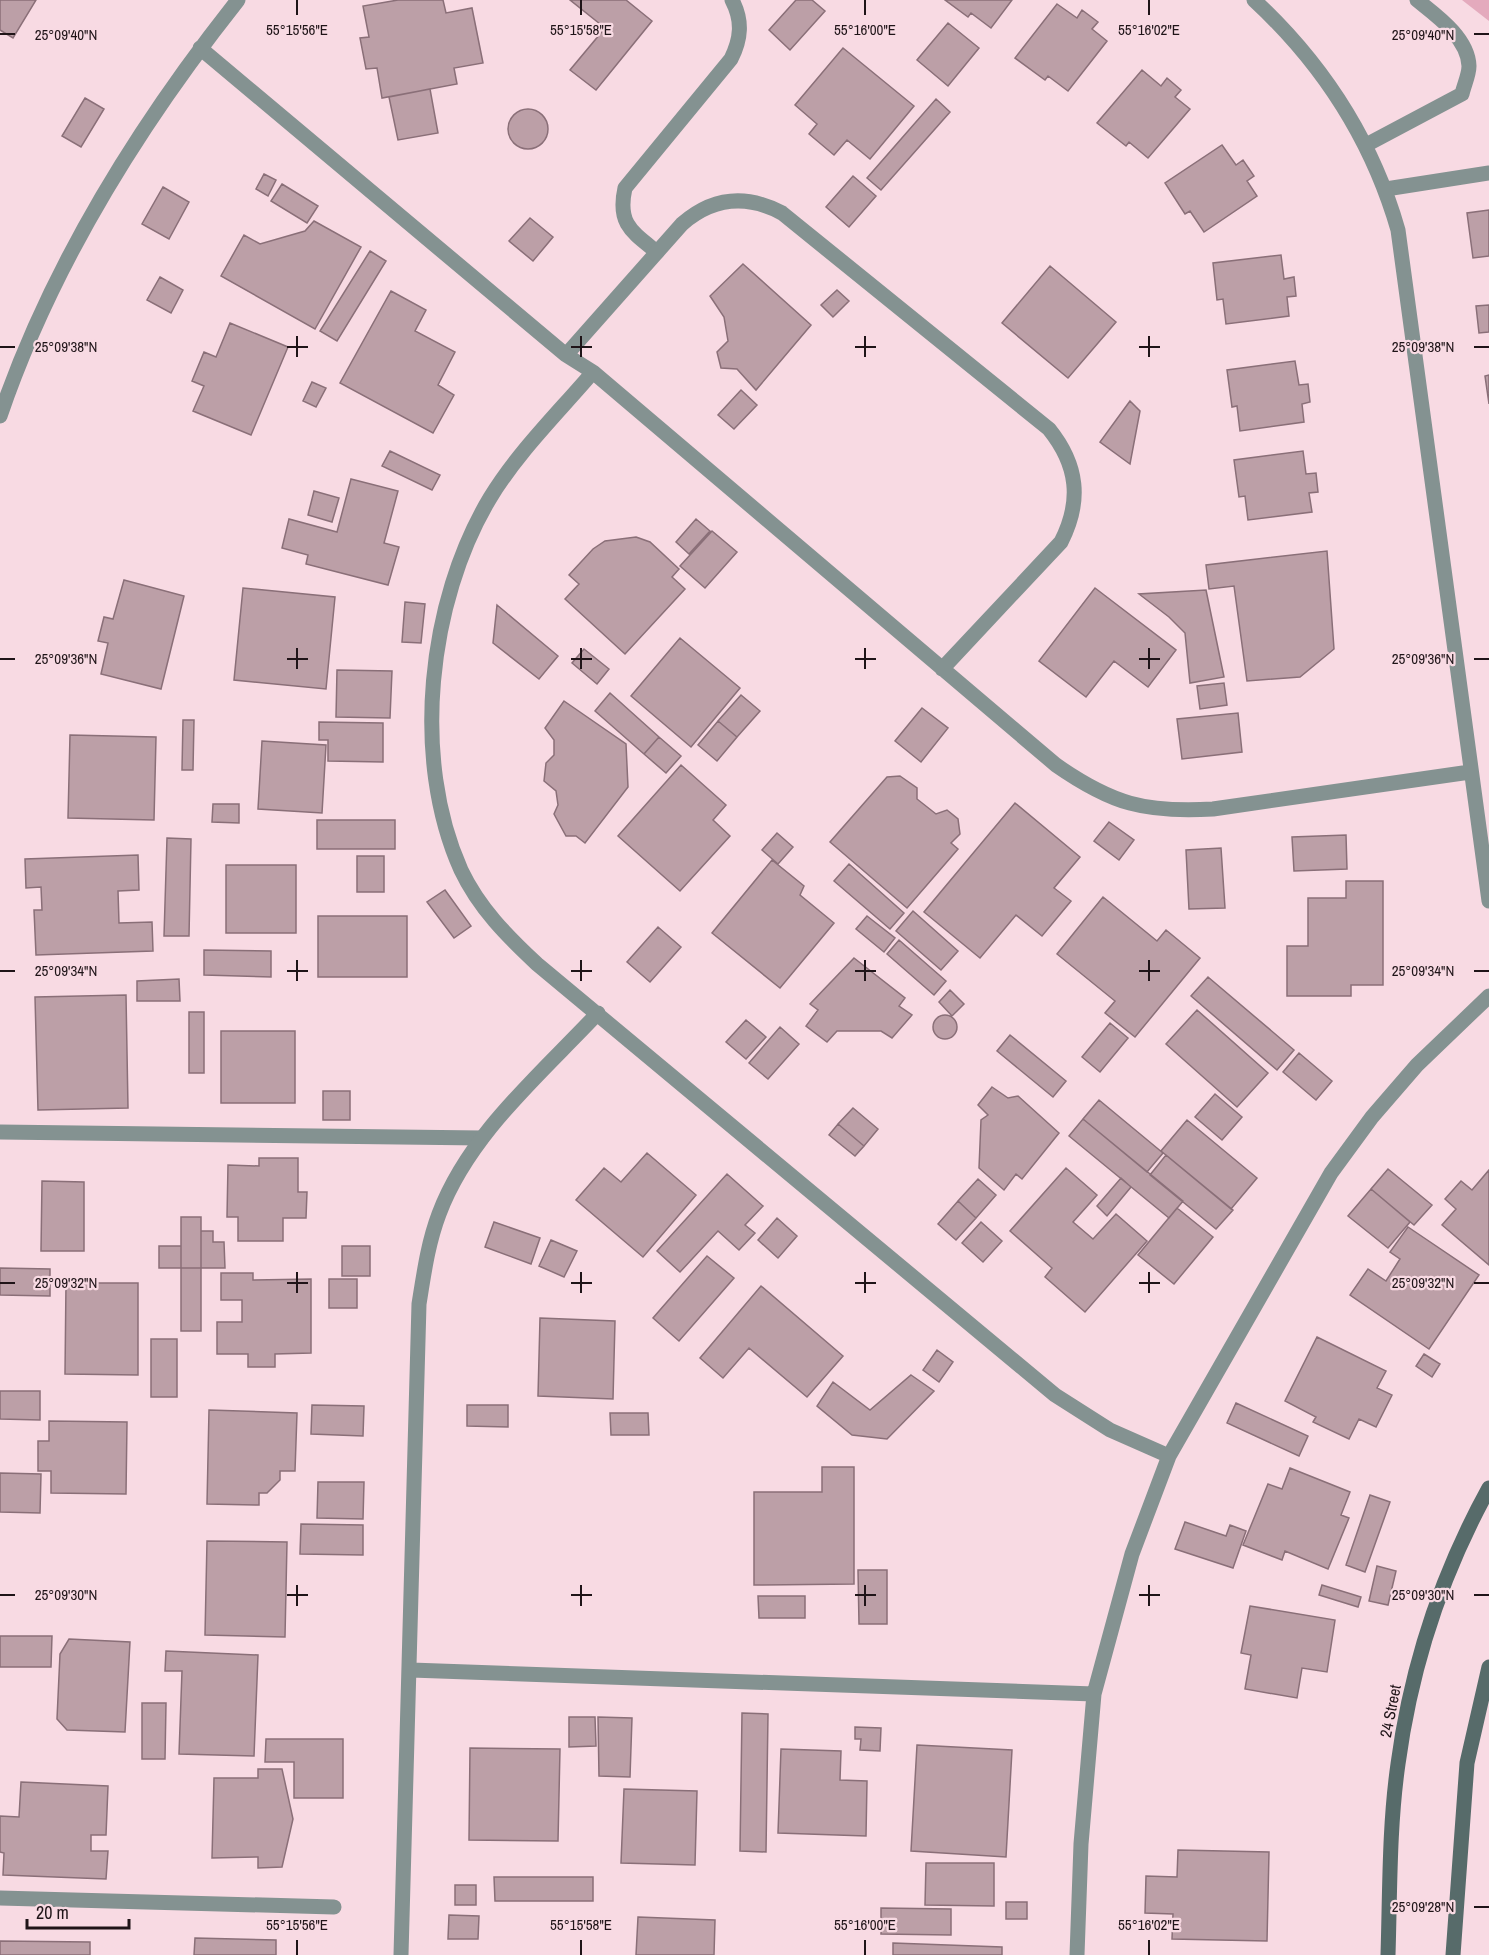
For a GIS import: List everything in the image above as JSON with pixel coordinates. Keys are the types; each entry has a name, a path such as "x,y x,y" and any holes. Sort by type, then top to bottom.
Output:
{"street":[{"path":"0,416 34,332 90,219 155,111 238,0"},
{"path":"657,252 631,232 624,218 622,203 625,188 730,59 738,44 740,27 738,11 732,0"},
{"path":"1254,0 1284,28 1315,64 1343,104 1366,145 1386,189 1398,230 1489,901"},
{"path":"1366,145 1462,94 1469,68 1466,52 1444,21 1417,0"},
{"path":"200,48 566,355 593,372 1056,765 1090,789 1130,805 1171,812 1213,809 1470,772"},
{"path":"1386,189 1489,173"},
{"path":"566,355 682,224 696,212 712,204 748,200 766,204 782,213 1049,429 1062,445 1071,463 1075,504 1071,524 1061,542 942,669"},
{"path":"593,372 519,458 490,499 469,543 446,606 434,671 431,740 441,806 462,870 497,927 537,964 1055,1395 1110,1430 1169,1456"},
{"path":"1077,1955 1081,1844 1094,1694 1132,1554 1169,1456 1331,1173 1372,1117 1417,1065 1489,996"},
{"path":"401,1955 411,1670 419,1304 427,1253 440,1213 458,1174 482,1138 598,1013"},
{"path":"0,1132 482,1138"},
{"name":"24 Street","path":"1388,1955 1392,1817 1407,1710 1436,1605 1456,1555 1489,1488"},
{"path":"1453,1955 1467,1763 1489,1667"},
{"path":"411,1670 1094,1694"},
{"path":"0,1898 334,1906"}],"shaded area":[{"path":"1462,0 1489,0 1489,21"}],"building":[{"path":"0,0 36,0 13,38 0,30"},
{"path":"398,0 443,0 446,13 472,8 483,63 454,68 457,84 382,98 377,68 366,69 360,38 369,37 363,6"},
{"path":"570,0 626,0 652,21 596,90 570,70 605,28"},
{"path":"796,0 812,0 825,11 790,50 769,30"},
{"path":"945,0 1012,0 991,28 971,13 968,17"},
{"path":"1057,4 1077,18 1082,10 1098,22 1092,29 1107,41 1068,91 1048,76 1045,80 1015,58"},
{"path":"948,23 979,48 948,86 917,60"},
{"path":"843,48 914,106 870,159 847,140 834,155 809,134 817,124 795,105"},
{"path":"1142,70 1161,86 1167,78 1181,90 1175,97 1190,109 1148,158 1129,142 1126,146 1097,123"},
{"path":"430,89 438,133 398,140 389,97"},
{"path":"85,98 104,109 81,147 62,136"},
{"path":"936,99 950,112 881,190 867,178"},
{"path":"528,109 542,115 548,129 542,143 528,149 514,143 508,129 514,115"},
{"path":"1222,145 1236,165 1243,160 1254,176 1247,181 1257,196 1204,232 1190,211 1185,214 1165,183"},
{"path":"264,174 276,180 268,196 256,189"},
{"path":"853,176 876,196 849,227 826,207"},
{"path":"282,184 318,206 307,223 271,201"},
{"path":"163,187 189,202 169,239 142,224"},
{"path":"1489,210 1489,256 1473,258 1467,213"},
{"path":"530,218 553,237 533,261 509,241"},
{"path":"314,221 361,247 315,329 221,276 244,235 260,244 305,231"},
{"path":"370,251 386,261 337,341 320,331"},
{"path":"1281,255 1284,279 1294,277 1296,296 1287,297 1289,316 1226,324 1223,299 1217,300 1213,263"},
{"path":"743,264 811,325 756,390 737,369 721,368 717,352 728,341 724,317 710,296"},
{"path":"1050,266 1116,322 1068,378 1002,323"},
{"path":"160,277 183,290 171,313 147,300"},
{"path":"837,290 849,301 833,317 821,305"},
{"path":"391,291 426,310 415,331 455,352 438,385 454,395 433,433 340,383"},
{"path":"1489,305 1489,332 1479,333 1476,306"},
{"path":"230,323 288,347 251,435 193,411 204,386 192,381 204,352 216,357"},
{"path":"1295,361 1299,385 1308,384 1310,402 1302,404 1304,422 1240,431 1237,406 1232,407 1227,370"},
{"path":"1489,375 1489,404 1485,376"},
{"path":"312,382 326,388 316,407 303,401"},
{"path":"741,390 757,405 734,429 718,415"},
{"path":"1130,401 1140,411 1130,464 1100,442"},
{"path":"390,451 440,475 432,490 382,466"},
{"path":"1303,451 1306,474 1316,473 1318,492 1309,493 1312,512 1248,520 1245,496 1239,497 1234,460"},
{"path":"351,479 398,491 384,543 399,547 388,585 306,564 308,555 282,548 289,519 337,532"},
{"path":"314,491 339,498 332,522 308,515"},
{"path":"696,519 710,531 689,554 676,542"},
{"path":"712,531 737,552 705,588 680,566"},
{"path":"636,537 650,542 679,569 672,577 685,589 625,654 565,599 579,584 569,575 593,549 605,541"},
{"path":"1327,551 1334,649 1300,677 1247,681 1234,586 1209,589 1206,565"},
{"path":"124,580 184,596 161,689 101,674 108,643 98,641 104,617 113,619"},
{"path":"243,588 335,597 326,689 234,680"},
{"path":"1095,588 1176,650 1148,687 1114,661 1086,697 1039,661"},
{"path":"1206,590 1224,677 1190,683 1185,633 1169,617 1139,594"},
{"path":"405,602 425,604 421,643 402,642"},
{"path":"497,605 558,656 539,679 493,643"},
{"path":"680,638 740,688 691,747 631,696"},
{"path":"584,649 609,669 597,684 572,663"},
{"path":"337,670 392,671 390,718 336,717"},
{"path":"1224,683 1227,705 1200,709 1197,686"},
{"path":"610,693 659,737 644,754 595,711"},
{"path":"741,695 760,711 737,737 718,721"},
{"path":"564,701 626,744 628,787 585,843 576,836 566,836 554,814 558,805 556,791 544,781 546,763 554,755 554,740 545,728"},
{"path":"922,708 948,728 921,762 895,741"},
{"path":"1238,713 1242,752 1182,759 1177,719"},
{"path":"183,720 194,720 193,770 182,770"},
{"path":"718,721 737,737 717,761 698,745"},
{"path":"319,722 383,723 383,762 328,761 328,740 319,740"},
{"path":"70,735 156,737 154,820 68,818"},
{"path":"659,737 681,756 666,773 644,754"},
{"path":"262,741 326,745 322,813 258,809"},
{"path":"681,765 726,805 713,820 730,836 680,891 618,836"},
{"path":"900,776 917,788 917,799 936,814 947,810 958,819 960,834 951,843 958,849 907,908 830,842 887,777"},
{"path":"1015,803 1080,857 1054,888 1071,901 1042,936 1016,915 980,958 924,912"},
{"path":"213,804 239,804 239,823 212,822"},
{"path":"317,820 395,820 395,849 317,849"},
{"path":"1109,822 1134,840 1119,860 1094,841"},
{"path":"777,833 793,847 778,864 762,850"},
{"path":"1346,835 1347,869 1294,871 1292,837"},
{"path":"167,838 191,839 189,936 164,936"},
{"path":"1221,848 1225,908 1189,909 1186,850"},
{"path":"138,855 139,890 118,891 119,923 152,922 153,951 36,955 34,910 42,910 41,887 26,888 25,859"},
{"path":"357,856 384,856 384,892 357,892"},
{"path":"772,860 804,886 800,895 834,923 780,988 712,933"},
{"path":"849,864 904,913 890,929 834,881"},
{"path":"226,865 296,865 296,933 226,933"},
{"path":"1346,881 1383,881 1383,985 1351,985 1351,996 1287,996 1287,946 1308,946 1308,898 1346,898"},
{"path":"445,890 471,926 454,938 427,902"},
{"path":"1103,897 1157,941 1166,930 1200,958 1135,1037 1105,1013 1115,1001 1057,954"},
{"path":"913,911 958,951 941,970 896,931"},
{"path":"318,916 407,916 407,977 318,977"},
{"path":"867,916 895,938 884,952 856,929"},
{"path":"658,927 681,947 650,982 627,962"},
{"path":"899,940 946,981 934,995 887,954"},
{"path":"204,950 271,951 271,977 204,975"},
{"path":"854,958 905,998 899,1006 912,1015 892,1038 881,1031 837,1031 827,1042 806,1026 818,1010 810,1004"},
{"path":"1208,977 1294,1050 1277,1070 1191,996"},
{"path":"179,979 180,1001 137,1001 137,981"},
{"path":"950,990 964,1004 952,1016 939,1002"},
{"path":"126,995 128,1108 38,1110 35,997"},
{"path":"1197,1010 1268,1073 1237,1107 1166,1044"},
{"path":"189,1012 204,1012 204,1073 189,1073"},
{"path":"945,1015 950,1016 956,1022 956,1032 950,1038 945,1039 940,1038 934,1032 933,1027 934,1022 940,1016"},
{"path":"746,1020 766,1037 746,1059 726,1042"},
{"path":"1110,1023 1128,1038 1100,1072 1082,1057"},
{"path":"780,1027 799,1044 768,1079 749,1063"},
{"path":"221,1031 295,1031 295,1103 221,1103"},
{"path":"1010,1035 1066,1081 1053,1097 997,1051"},
{"path":"1299,1053 1332,1081 1316,1100 1283,1072"},
{"path":"992,1087 1008,1098 1018,1096 1059,1133 1022,1179 1016,1174 1004,1190 979,1168 981,1120 988,1115 978,1105"},
{"path":"323,1091 350,1091 350,1120 323,1120"},
{"path":"1215,1094 1242,1117 1222,1140 1195,1117"},
{"path":"1099,1100 1163,1153 1147,1172 1083,1119"},
{"path":"853,1108 878,1129 864,1146 838,1124"},
{"path":"1083,1119 1183,1201 1169,1218 1069,1136"},
{"path":"1187,1120 1257,1178 1231,1209 1161,1151"},
{"path":"838,1124 864,1146 855,1156 829,1135"},
{"path":"647,1153 696,1195 643,1257 576,1200 604,1168 621,1182"},
{"path":"1166,1155 1233,1210 1216,1229 1150,1175"},
{"path":"259,1158 298,1158 298,1192 307,1192 306,1218 283,1218 283,1241 238,1241 238,1217 227,1217 228,1165 259,1166"},
{"path":"1066,1168 1097,1195 1073,1222 1093,1239 1116,1214 1147,1241 1085,1312 1045,1277 1052,1268 1010,1231"},
{"path":"1388,1169 1432,1205 1414,1225 1371,1189"},
{"path":"1489,1170 1489,1265 1442,1225 1456,1209 1445,1199 1461,1181 1472,1190"},
{"path":"727,1174 763,1206 745,1225 755,1233 739,1250 718,1231 680,1272 657,1251"},
{"path":"1121,1178 1131,1187 1107,1216 1097,1206"},
{"path":"978,1179 996,1195 976,1218 958,1201"},
{"path":"42,1181 84,1182 84,1251 41,1251"},
{"path":"1371,1189 1410,1222 1388,1248 1348,1216"},
{"path":"958,1201 976,1218 956,1240 938,1224"},
{"path":"1177,1208 1213,1237 1174,1284 1138,1255"},
{"path":"181,1217 201,1217 201,1268 181,1268"},
{"path":"777,1218 797,1236 778,1258 758,1240"},
{"path":"494,1222 540,1238 531,1264 485,1247"},
{"path":"981,1222 1002,1241 983,1262 962,1243"},
{"path":"1408,1227 1479,1275 1429,1349 1350,1295 1368,1269 1386,1281 1400,1259 1390,1252"},
{"path":"201,1231 213,1231 213,1242 224,1242 225,1268 201,1268"},
{"path":"551,1240 577,1251 564,1277 539,1266"},
{"path":"159,1246 181,1246 181,1268 159,1268"},
{"path":"342,1246 370,1246 370,1276 342,1276"},
{"path":"707,1256 734,1278 679,1341 653,1318"},
{"path":"0,1268 50,1269 50,1296 0,1295"},
{"path":"181,1268 201,1268 201,1331 181,1331"},
{"path":"221,1273 253,1273 253,1280 311,1279 311,1353 275,1354 275,1367 248,1367 248,1354 217,1354 217,1322 242,1322 242,1300 221,1300"},
{"path":"329,1279 357,1279 357,1308 329,1308"},
{"path":"66,1283 138,1283 138,1375 65,1374"},
{"path":"761,1286 843,1356 807,1397 749,1348 723,1378 700,1358"},
{"path":"540,1318 615,1321 613,1399 538,1396"},
{"path":"1317,1337 1386,1371 1377,1388 1392,1395 1376,1427 1359,1419 1349,1439 1313,1422 1316,1417 1285,1401"},
{"path":"151,1339 177,1339 177,1397 151,1397"},
{"path":"937,1350 953,1362 939,1382 923,1370"},
{"path":"1424,1354 1440,1364 1432,1377 1416,1366"},
{"path":"911,1375 934,1391 887,1439 852,1435 817,1406 833,1382 870,1410"},
{"path":"0,1391 40,1391 40,1420 0,1419"},
{"path":"1236,1403 1308,1436 1299,1456 1227,1423"},
{"path":"312,1405 364,1406 363,1436 311,1434"},
{"path":"467,1405 508,1405 508,1427 467,1426"},
{"path":"209,1410 297,1413 295,1471 280,1471 280,1480 267,1493 259,1493 259,1505 207,1504"},
{"path":"610,1413 648,1413 649,1435 611,1435"},
{"path":"49,1421 127,1422 126,1494 51,1493 51,1471 38,1471 38,1441 49,1441"},
{"path":"822,1467 854,1467 854,1584 754,1585 754,1492 822,1492"},
{"path":"1290,1468 1350,1492 1341,1515 1349,1518 1328,1569 1285,1551 1282,1560 1243,1545 1268,1484 1282,1489"},
{"path":"0,1473 41,1474 40,1513 0,1512"},
{"path":"318,1482 364,1482 363,1519 317,1518"},
{"path":"1370,1495 1390,1502 1365,1572 1346,1565"},
{"path":"1185,1522 1226,1536 1230,1525 1246,1531 1233,1568 1175,1549"},
{"path":"301,1524 363,1525 363,1555 300,1554"},
{"path":"207,1541 287,1542 285,1637 205,1635"},
{"path":"1377,1566 1396,1571 1388,1605 1369,1601"},
{"path":"858,1570 887,1570 887,1624 859,1624"},
{"path":"1322,1585 1361,1597 1358,1607 1319,1595"},
{"path":"758,1596 805,1596 805,1618 759,1618"},
{"path":"1250,1606 1335,1620 1327,1672 1302,1668 1297,1698 1245,1689 1251,1655 1241,1653"},
{"path":"0,1636 52,1636 51,1667 0,1667"},
{"path":"69,1639 130,1642 125,1732 67,1730 57,1719 60,1654"},
{"path":"166,1651 258,1655 254,1756 179,1754 182,1671 165,1671"},
{"path":"142,1703 166,1703 165,1759 142,1759"},
{"path":"742,1713 768,1714 766,1852 740,1851"},
{"path":"569,1717 595,1717 596,1746 569,1747"},
{"path":"598,1717 632,1718 630,1777 599,1776"},
{"path":"855,1727 881,1728 880,1751 860,1750 861,1739 855,1739"},
{"path":"266,1739 343,1739 343,1798 294,1798 294,1762 265,1762"},
{"path":"917,1745 1012,1750 1006,1857 911,1851"},
{"path":"470,1748 560,1749 558,1841 469,1840"},
{"path":"781,1749 841,1751 840,1780 867,1781 866,1836 778,1833"},
{"path":"258,1769 282,1769 293,1819 282,1867 258,1868 258,1857 212,1858 214,1778 258,1778"},
{"path":"21,1782 108,1786 106,1835 91,1835 91,1851 108,1851 106,1879 3,1875 4,1853 0,1852 0,1816 19,1817"},
{"path":"624,1789 697,1791 695,1865 621,1863"},
{"path":"1178,1850 1269,1852 1267,1941 1172,1939 1173,1914 1145,1913 1146,1876 1177,1877"},
{"path":"926,1863 994,1863 994,1906 925,1905"},
{"path":"494,1877 593,1877 593,1901 495,1901"},
{"path":"455,1885 476,1885 476,1905 455,1905"},
{"path":"1006,1902 1027,1902 1027,1919 1006,1919"},
{"path":"881,1908 951,1909 951,1935 881,1934"},
{"path":"449,1915 479,1916 478,1939 448,1939"},
{"path":"638,1917 715,1920 714,1955 636,1955"},
{"path":"195,1938 276,1940 276,1955 194,1955"},
{"path":"0,1941 90,1942 90,1955 0,1955"},
{"path":"893,1943 1002,1947 1002,1955 893,1955"}]}
